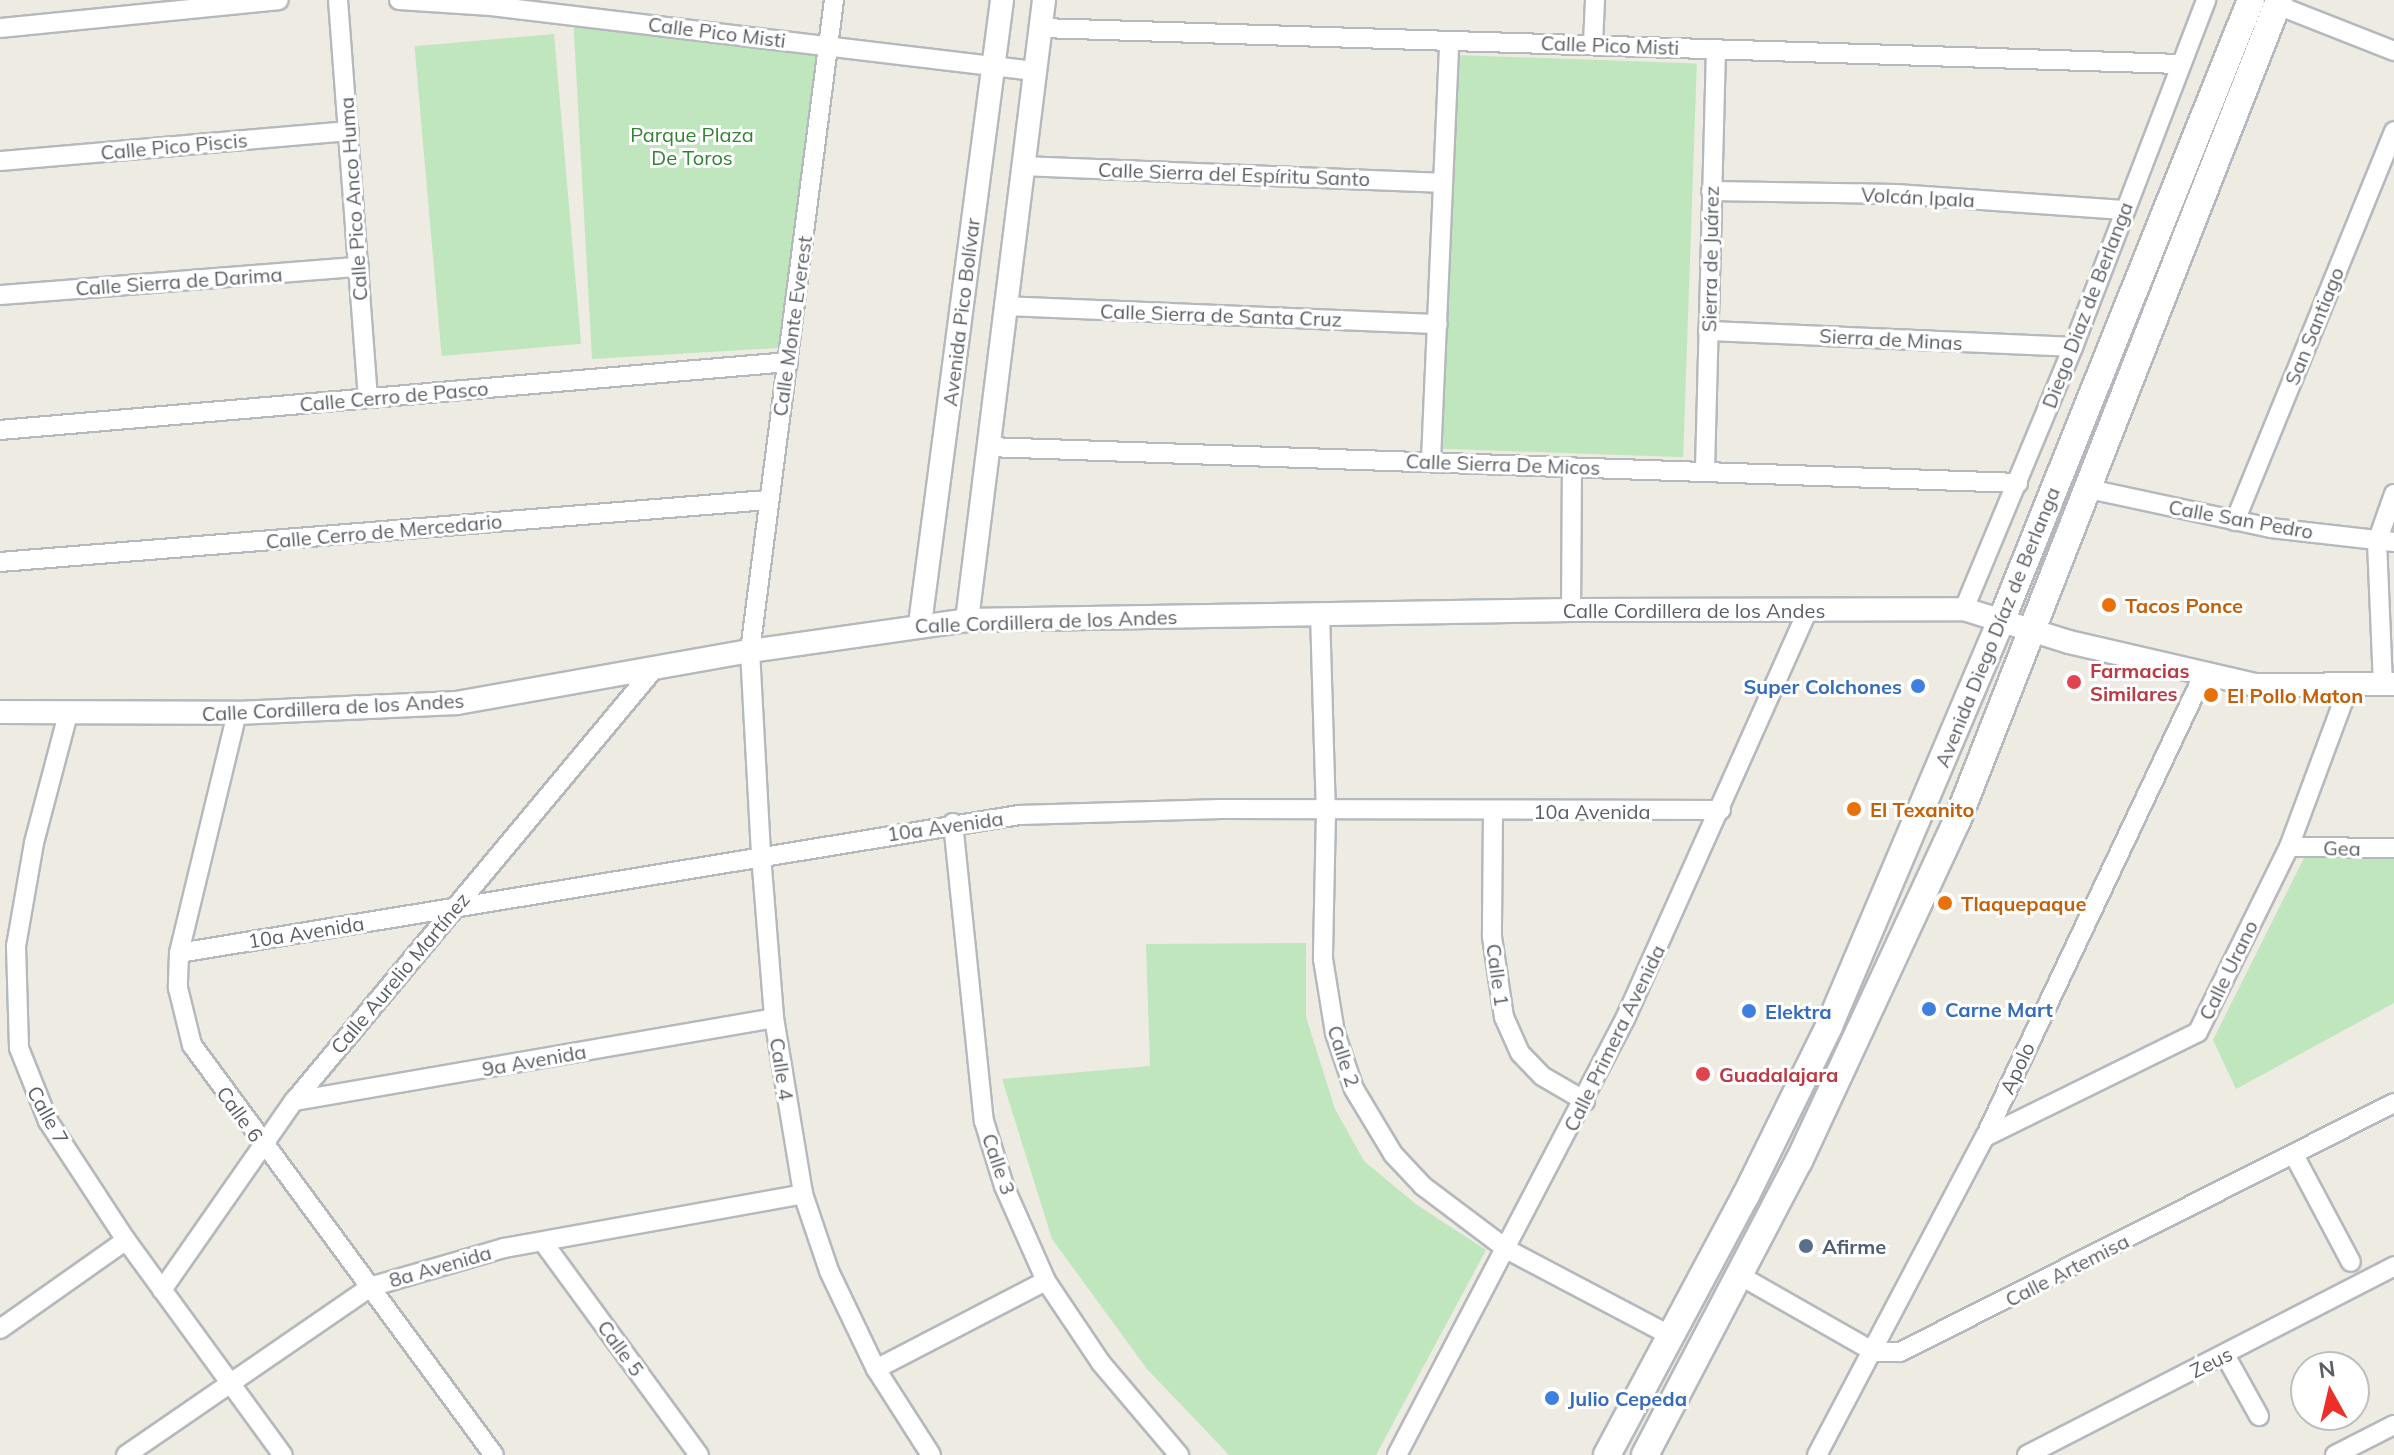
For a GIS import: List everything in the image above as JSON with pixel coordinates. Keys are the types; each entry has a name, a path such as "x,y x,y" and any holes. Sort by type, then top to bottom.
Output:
{"main road":[{"name":"Avenida Diego Díaz de Berlanga","path":"1645,1455 1739,1275 1874,1002 2035,631 2269,2"},
{"name":"Avenida Diego Díaz de Berlanga","path":"1607,1455 1829,1026 2269,2"}],"street":[{"path":"0,28 228,2 279,0"},
{"name":"Calle Pico Anco Huma","path":"338,0 368,398"},
{"name":"Calle Pico Misti","path":"399,0 829,45 1034,71"},
{"name":"Calle Monte Everest","path":"750,651 834,0"},
{"name":"Avenida Pico Bolívar","path":"920,624 1002,0"},
{"name":"Avenida Pico Bolívar","path":"967,620 1044,0"},
{"path":"1593,43 1595,0"},
{"name":"Diego Diaz de Berlanga","path":"1964,609 2073,347 2206,0"},
{"path":"2269,2 2394,51"},
{"name":"Calle Pico Misti","path":"1041,28 1449,44 1593,43 2180,64"},
{"path":"1431,460 1449,44"},
{"name":"Sierra de Juárez","path":"1705,469 1716,49"},
{"name":"Calle Pico Piscis","path":"0,161 349,131"},
{"name":"San Santiago","path":"2235,521 2394,131"},
{"name":"Calle Sierra del Espíritu Santo","path":"1024,166 1443,183"},
{"name":"Volcán Ipala","path":"1711,191 1896,194 2123,210"},
{"name":"Calle Sierra de Darima","path":"0,295 359,267"},
{"name":"Calle Sierra de Santa Cruz","path":"1004,306 1438,324"},
{"name":"Sierra de Minas","path":"1708,331 2073,347"},
{"name":"Calle Cerro de Pasco","path":"0,430 788,362"},
{"name":"Calle Sierra De Micos","path":"988,447 1705,469 2018,483"},
{"path":"1571,610 1572,467"},
{"name":"Calle San Pedro","path":"2089,489 2235,521 2385,542"},
{"path":"2388,684 2385,542 2394,494"},
{"name":"Calle Cerro de Mercedario","path":"0,562 768,500"},
{"name":"Calle Primera Avenida","path":"1397,1455 1585,1101 1721,810 1808,609"},
{"name":"Calle Cordillera de los Andes","path":"0,712 237,713 457,703 750,651 920,624 967,620 1571,610 1964,609 2035,631 2255,685 2348,688 2388,684"},
{"name":"Calle 2","path":"1320,613 1326,811 1323,959 1335,1033 1354,1089 1372,1125 1413,1175 1508,1250 1671,1336"},
{"name":"Calle 4","path":"750,651 774,1018 803,1194 829,1271 876,1369 931,1455"},
{"name":"Calle Aurelio Martínez","path":"162,1290 294,1101 654,669"},
{"name":"Apolo","path":"1817,1455 1985,1137 2204,674"},
{"name":"Calle Urano","path":"1985,1137 2191,1039 2289,847 2348,688"},
{"name":"Calle 6","path":"237,713 179,953 178,988 192,1045 494,1455"},
{"name":"Calle 7","path":"68,714 18,932 19,1048 48,1121 126,1240 283,1455"},
{"name":"10a Avenida","path":"179,953 953,823 1113,811 1721,810"},
{"name":"Calle 1","path":"1493,812 1492,937 1504,1017 1520,1053 1542,1076 1585,1101"},
{"name":"Calle 3","path":"953,823 984,1121 1004,1186 1046,1281 1101,1363 1179,1455"},
{"name":"Gea","path":"2289,847 2394,848"},
{"name":"9a Avenida","path":"294,1101 774,1018"},
{"name":"Calle Artemisa","path":"1874,1352 1900,1352 1946,1331 2394,1103"},
{"path":"2294,1155 2351,1262"},
{"name":"8a Avenida","path":"126,1455 370,1287 461,1258 803,1194"},
{"path":"0,1329 126,1240"},
{"name":"Calle 5","path":"543,1242 699,1455"},
{"name":"Zeus","path":"2027,1455 2394,1266"},
{"path":"1739,1275 1874,1352"},
{"path":"876,1369 1046,1281"},
{"path":"2225,1355 2259,1416"},
{"path":"2335,1455 2394,1425"}],"green space":[{"name":"Parque Plaza De Toros","path":"573,16 818,49 778,348 592,359"},
{"path":"554,34 581,344 442,356 415,46"},
{"path":"1456,55 1697,63 1683,457 1442,449"},
{"path":"2306,854 2394,855 2394,1003 2236,1089 2213,1040"},
{"path":"1306,943 1306,1017 1335,1109 1364,1161 1417,1205 1486,1250 1376,1455 1229,1455 1147,1369 1052,1239 1002,1079 1150,1066 1146,944"}],"place":[{"name":"Tacos Ponce","path":"2109,605"},
{"name":"Farmacias Similares","path":"2074,682"},
{"name":"Super Colchones","path":"1918,686"},
{"name":"El Pollo Maton","path":"2211,695"},
{"name":"El Texanito","path":"1854,809"},
{"name":"Tlaquepaque","path":"1945,903"},
{"name":"Carne Mart","path":"1929,1009"},
{"name":"Elektra","path":"1749,1011"},
{"name":"Guadalajara","path":"1703,1074"},
{"name":"Afirme","path":"1806,1246"},
{"name":"Julio Cepeda","path":"1552,1398"}]}
